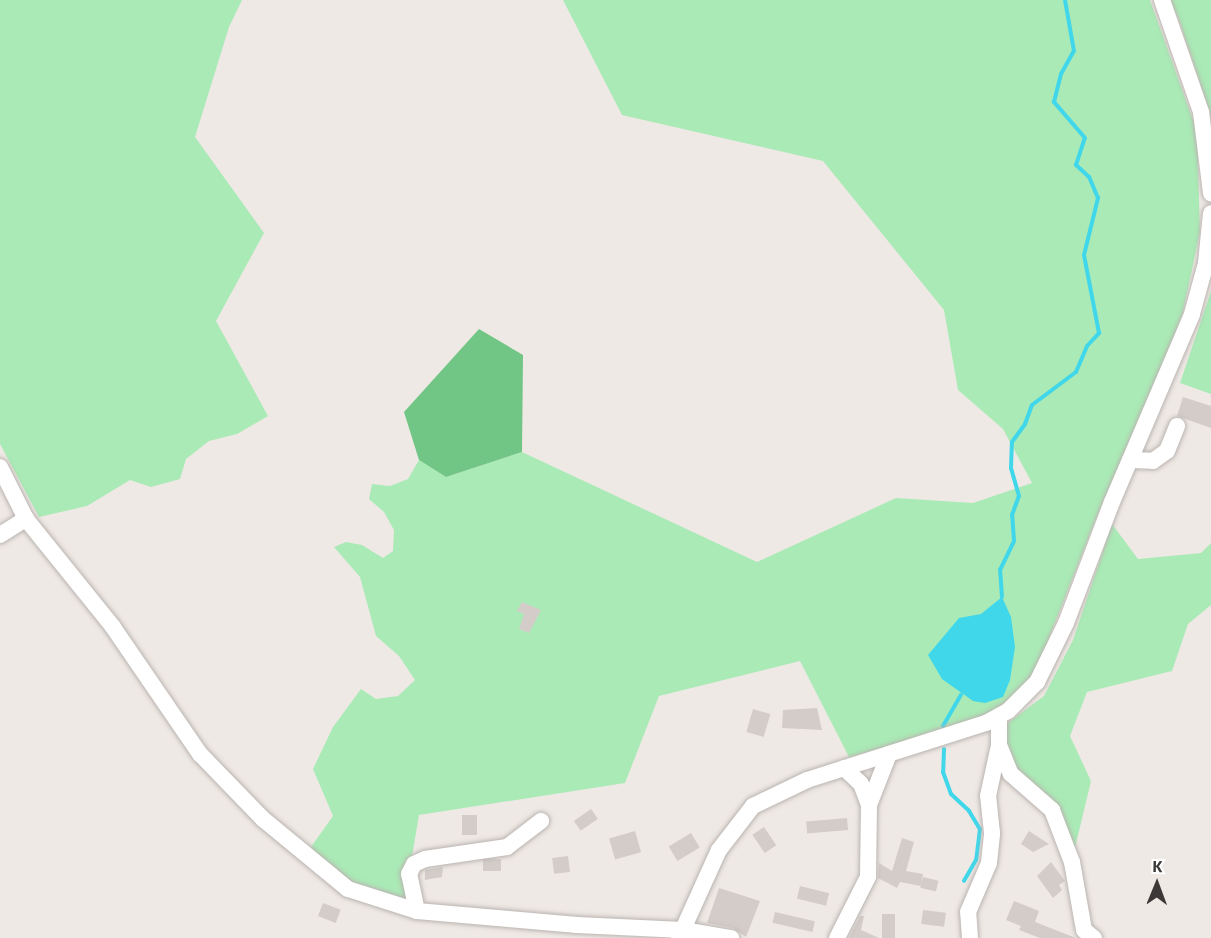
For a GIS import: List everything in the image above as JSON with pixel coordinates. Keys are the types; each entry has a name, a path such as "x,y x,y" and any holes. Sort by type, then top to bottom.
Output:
{"street":[{"path":"1162,0 1203,118 1211,193"},
{"path":"681,934 719,850 744,814 778,791 844,768 951,737 999,716 1026,694 1043,672 1192,314 1206,263 1211,213"},
{"path":"1130,460 1153,461 1167,451 1177,426"},
{"path":"0,467 26,519 113,627 200,754 263,819 348,889 417,911 731,938"},
{"path":"0,535 26,519"},
{"path":"970,938 968,912 989,863 992,833 988,796 999,745 999,716"},
{"path":"999,745 1011,774 1052,810 1072,862 1085,935"},
{"path":"837,938 868,877 869,805 889,754"},
{"path":"844,768 861,784 869,805"},
{"path":"417,911 409,874 414,864 424,859 507,847 541,821"}],"green space":[{"path":"0,0 242,0 229,27 195,137 264,233 216,321 268,416 237,434 209,441 186,459 180,479 151,487 130,480 87,506 39,517 0,444"},
{"path":"563,0 1150,0 1197,131 1200,232 1183,312 1158,379 1103,501 1036,671 1015,698 984,720 849,757 800,661 659,696 625,783 419,815 404,904 349,886 311,847 333,816 313,769 333,727 361,689 376,699 398,696 415,680 399,656 376,636 360,577 334,547 346,542 362,545 383,558 393,551 394,530 384,512 369,499 372,484 390,486 408,479 419,460 446,477 522,452 757,562 896,498 973,503 1032,483 1003,429 958,390 944,310 823,161 622,115"},
{"path":"1170,0 1211,0 1211,116 1178,17"},
{"path":"1211,291 1211,394 1180,383"},
{"path":"479,329 523,355 522,452 446,477 419,460 404,412"},
{"path":"1112,524 1138,559 1201,553 1211,543 1211,605 1188,624 1172,671 1087,692 1070,736 1091,781 1074,852 1015,772 1006,746 1005,725 1044,696 1073,640"}],"water":[{"path":"1002,597 1011,617 1015,647 1010,680 1003,697 985,703 973,701 942,679 928,655 959,618 981,614"}],"building":[{"path":"1183,397 1211,406 1211,428 1177,416"},
{"path":"522,602 541,610 529,633 519,629 524,614 517,611"},
{"path":"817,708 822,730 782,728 783,710"},
{"path":"753,709 770,714 764,737 746,732"},
{"path":"591,809 598,819 581,831 574,821"},
{"path":"462,815 477,815 477,835 462,835"},
{"path":"847,818 848,830 807,834 806,822"},
{"path":"764,827 776,845 765,853 752,835"},
{"path":"635,831 641,852 615,860 609,838"},
{"path":"1029,831 1049,844 1033,852 1021,844"},
{"path":"691,833 700,848 677,861 669,846"},
{"path":"902,838 914,842 906,871 923,874 921,886 900,882 897,888 878,878 879,863 892,871"},
{"path":"568,856 570,872 554,874 552,858"},
{"path":"483,859 501,859 501,871 483,871"},
{"path":"1051,862 1065,881 1059,885 1062,890 1053,898 1037,876"},
{"path":"443,867 442,877 425,880 425,870"},
{"path":"923,877 939,881 936,892 920,888"},
{"path":"800,886 829,893 826,906 797,899"},
{"path":"719,888 760,901 746,937 733,928 707,923"},
{"path":"1014,901 1039,911 1035,922 1076,938 1040,938 1019,930 1021,926 1006,920"},
{"path":"323,903 341,910 336,923 318,916"},
{"path":"923,910 946,913 944,927 921,924"},
{"path":"775,912 815,921 812,932 773,923"},
{"path":"882,914 895,914 895,938 882,938"},
{"path":"860,916 864,916 861,930 879,938 849,938"}],"waterway":[{"path":"1002,597 1000,570 1014,541 1012,515 1019,496 1011,468 1012,442 1025,424 1032,405 1076,372 1087,346 1099,333 1084,255 1098,198 1089,177 1076,165 1085,138 1054,102 1061,74 1074,51 1065,0"},
{"path":"943,726 961,695"},
{"path":"944,749 943,772 951,794 969,811 980,829 976,860 964,881"}]}
